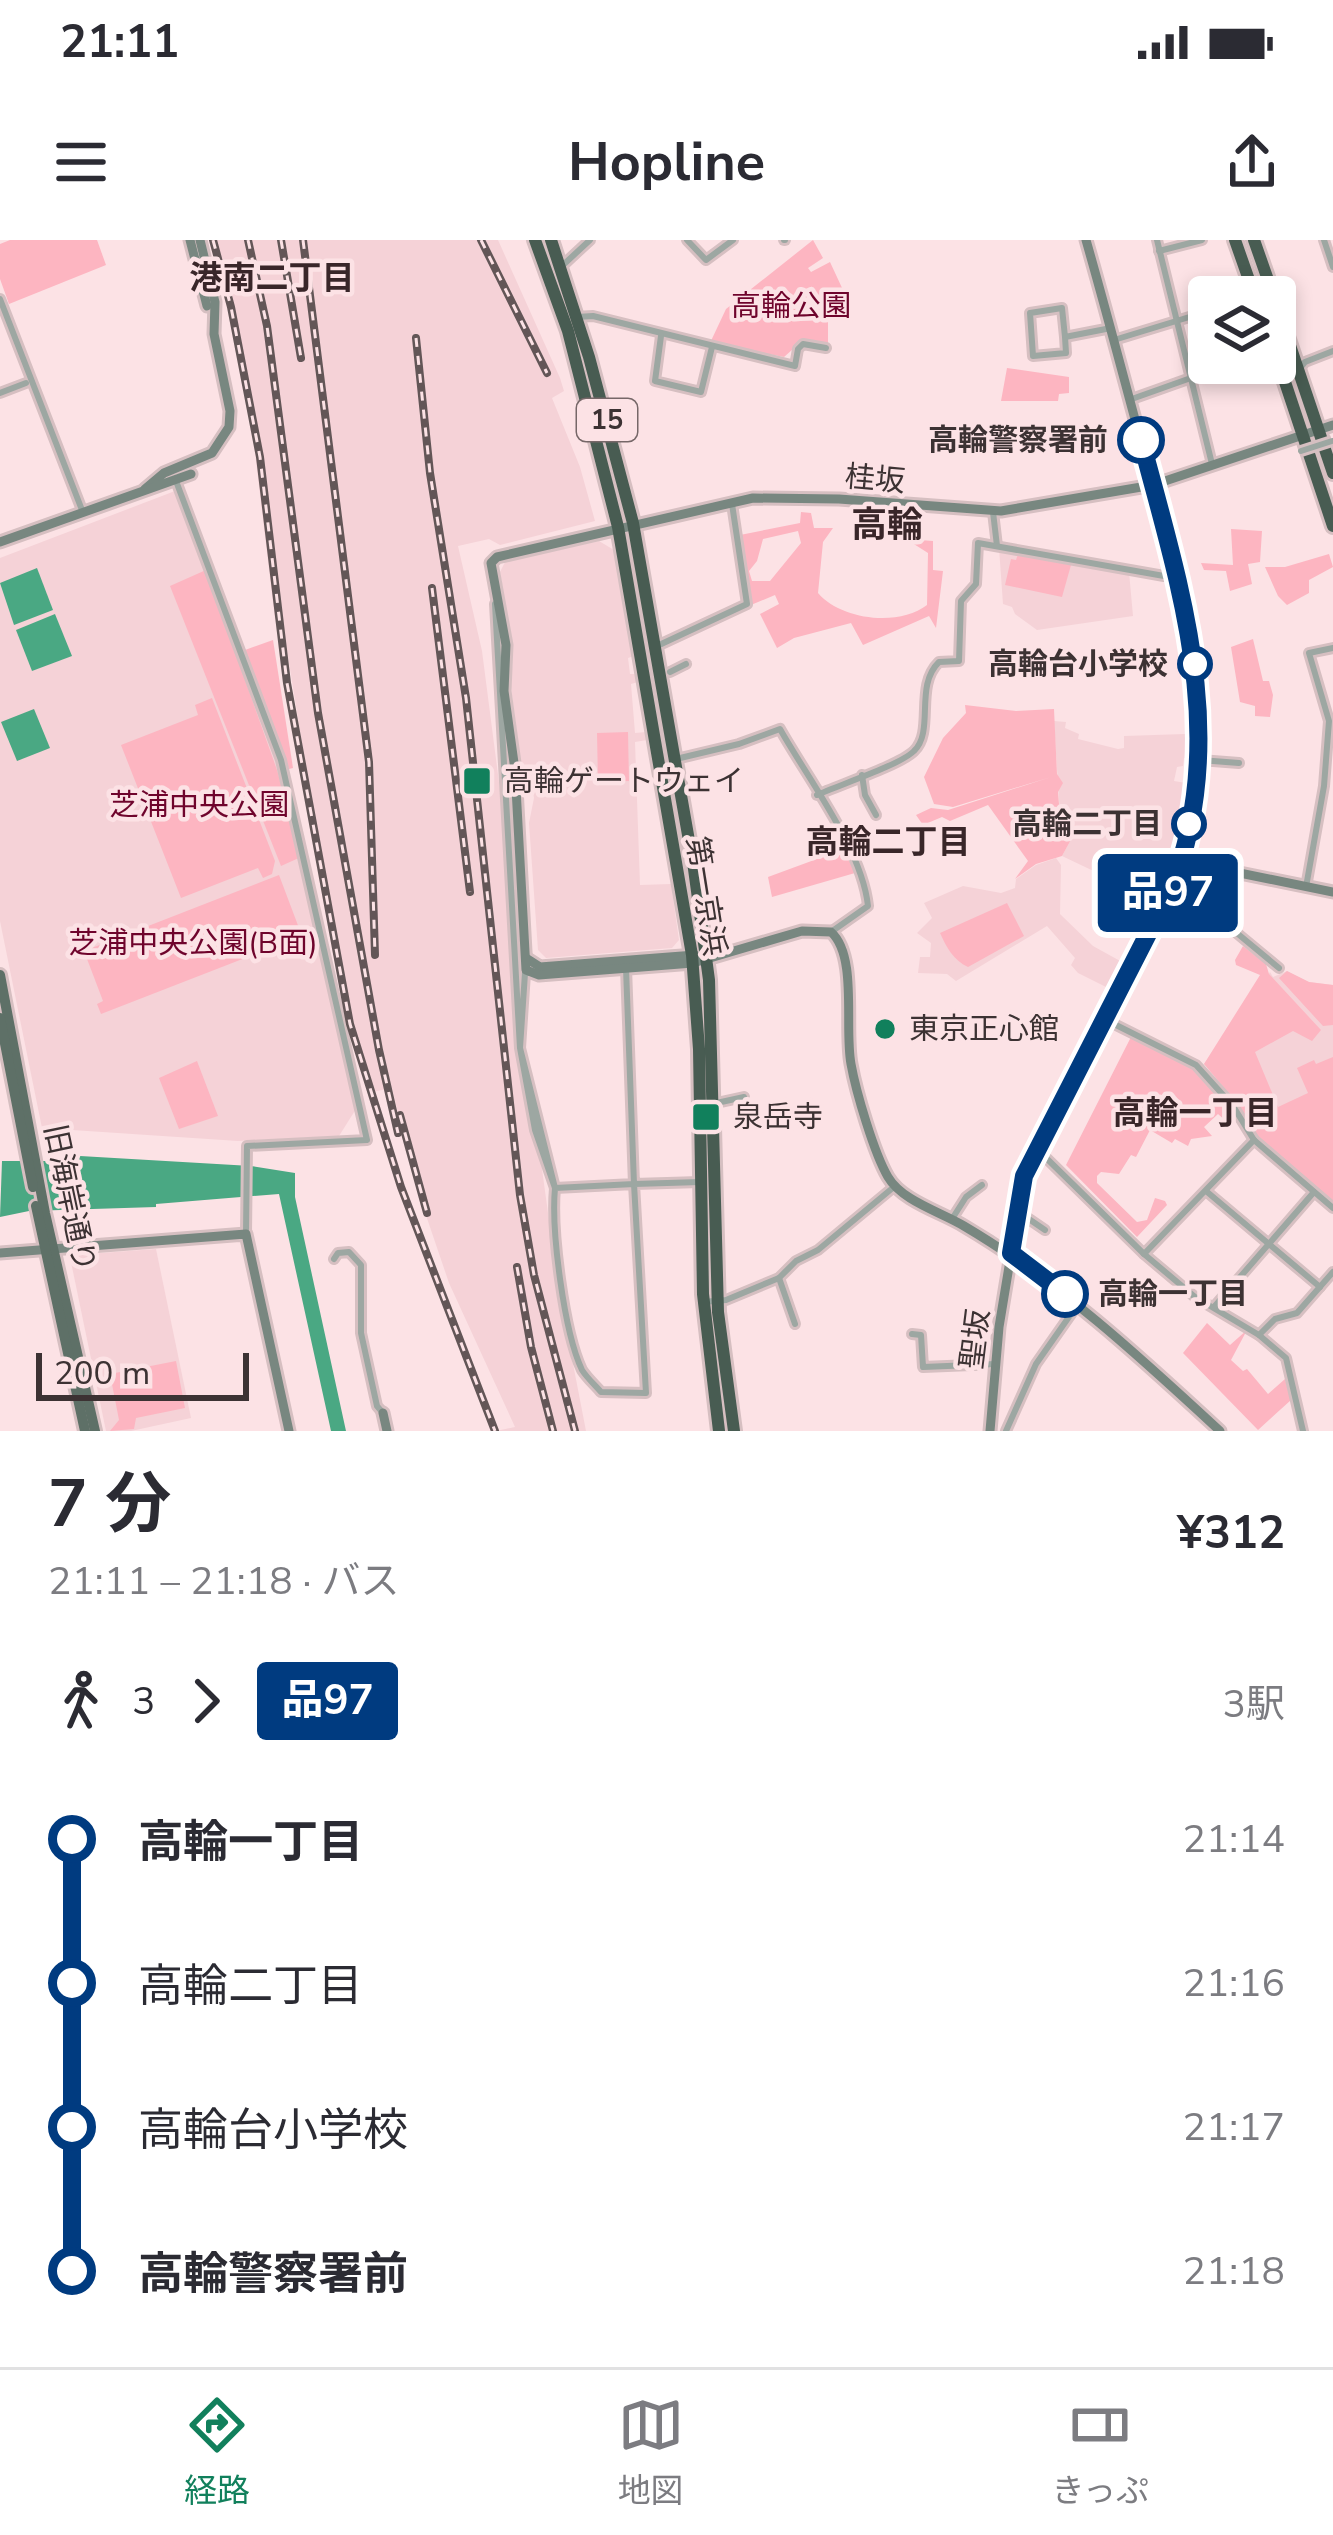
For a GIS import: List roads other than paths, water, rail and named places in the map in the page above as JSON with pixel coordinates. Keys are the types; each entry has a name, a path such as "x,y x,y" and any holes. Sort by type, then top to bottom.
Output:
{"highway":[{"name":"第一京浜","path":"536,240 568,331 618,526 697,958 702,1270 714,1337 719,1431"},
{"name":"第一京浜","path":"550,240 577,317 633,523 676,759 712,1104 717,1270 710,1302"},
{"path":"1235,240 1248,276"},
{"path":"1254,240 1266,276"},
{"path":"1296,361 1326,428 1333,473"},
{"path":"1286,384 1333,526"},
{"path":"627,571 642,568"},
{"path":"702,1270 709,1275 717,1270"},
{"name":"第一京浜","path":"714,1337 734,1431"}],"main road":[{"name":"旧海岸通り","path":"0,975 2,1014 42,1214 95,1431"},
{"name":"旧海岸通り","path":"51,1250 85,1431"}],"street":[{"path":"190,240 207,306"},
{"path":"145,488 164,473 212,453 229,427 214,334 215,302 200,240"},
{"path":"561,268 590,240"},
{"path":"687,240 706,260 733,240"},
{"name":"聖坂","path":"990,1431 1024,1178 1174,881 1200,760 1194,659 1176,574 1086,240"},
{"path":"1156,240 1188,367"},
{"path":"1159,251 1202,240"},
{"path":"1324,240 1333,267"},
{"path":"0,299 82,510"},
{"path":"1062,308 1065,337 1066,352 1034,356 1030,313 1062,308"},
{"path":"577,317 593,316 795,366 803,344 826,348"},
{"path":"1114,340 1188,317"},
{"path":"1065,337 1111,328"},
{"path":"661,335 655,381 701,392 712,347"},
{"path":"1299,370 1305,362 1333,351"},
{"path":"1130,400 1188,380"},
{"path":"0,393 26,383"},
{"path":"1192,384 1212,465"},
{"path":"1153,485 1326,428"},
{"path":"1301,451 1332,441"},
{"path":"0,542 191,474"},
{"path":"175,479 281,760 368,1140 247,1146 246,1234 289,1431"},
{"name":"桂坂","path":"492,559 731,503 790,497 993,512 1153,485"},
{"path":"657,646 747,604 731,503"},
{"path":"993,512 997,546"},
{"path":"817,795 906,757 920,743 929,671 939,662 959,661 962,601 976,584 977,543 1164,576 1176,574"},
{"path":"492,559 506,645 504,691 514,770 526,970 539,975 697,958"},
{"path":"492,559 520,1048 535,1130 555,1188 560,1264 583,1372 601,1392 646,1393 625,968 697,958 808,929 831,932 842,943 854,1076 886,1174 895,1186 1011,1253 1078,1304 1220,1431"},
{"path":"1306,886 1324,786 1329,722 1309,652 1333,648"},
{"path":"670,672 686,664"},
{"path":"676,759 780,729 858,870 868,906 831,932"},
{"path":"1200,760 1239,763"},
{"path":"862,775 876,814"},
{"path":"1181,861 1333,892"},
{"path":"1174,881 1279,968"},
{"path":"520,1048 525,974 697,958"},
{"path":"1106,1020 1196,1065 1233,1106 1254,1140 1333,1208"},
{"path":"712,1104 744,1097"},
{"path":"1144,1253 1254,1140"},
{"path":"1037,1149 1144,1253 1286,1358 1303,1431"},
{"path":"555,1188 700,1182"},
{"path":"952,1219 966,1197 982,1185"},
{"path":"710,1302 779,1279 895,1186"},
{"path":"1207,1191 1320,1287"},
{"path":"1214,1308 1314,1192"},
{"path":"1023,1215 1045,1230"},
{"path":"0,1253 246,1234"},
{"path":"334,1259 338,1253 349,1252 361,1265 361,1334 387,1431"},
{"path":"1259,1335 1275,1318 1297,1313 1333,1272"},
{"path":"779,1279 795,1324"},
{"path":"1006,1431 1036,1364 1078,1304"},
{"path":"912,1334 921,1335 922,1367 996,1364"}],"railway":[{"path":"213,240 260,457 287,683 350,1024 401,1187 495,1431"},
{"path":"248,240 267,326 318,713 398,1133"},
{"path":"281,240 301,358"},
{"path":"303,240 369,762 375,955"},
{"path":"481,240 547,373"},
{"path":"416,338 430,473 466,698 520,1195 534,1275 575,1431"},
{"path":"432,588 470,892"},
{"path":"400,1115 427,1213"},
{"path":"517,1267 553,1431"}],"place":[{"name":"高輪警察署前","path":"1141,440"},
{"name":"高輪台小学校","path":"1195,664"},
{"name":"高輪ゲートウェイ","path":"477,781"},
{"name":"高輪二丁目","path":"1189,824"},
{"name":"東京正心館","path":"885,1029"},
{"name":"泉岳寺","path":"706,1117"},
{"name":"高輪一丁目","path":"1065,1294"}],"district":[{"name":"港南二丁目","path":"272,277"},
{"name":"高輪","path":"887,524"},
{"name":"高輪二丁目","path":"888,841"},
{"name":"高輪一丁目","path":"1195,1112"}],"park label":[{"name":"高輪公園","path":"791,306"},
{"name":"芝浦中央公園","path":"199,805"},
{"name":"芝浦中央公園(B面)","path":"193,943"}]}
